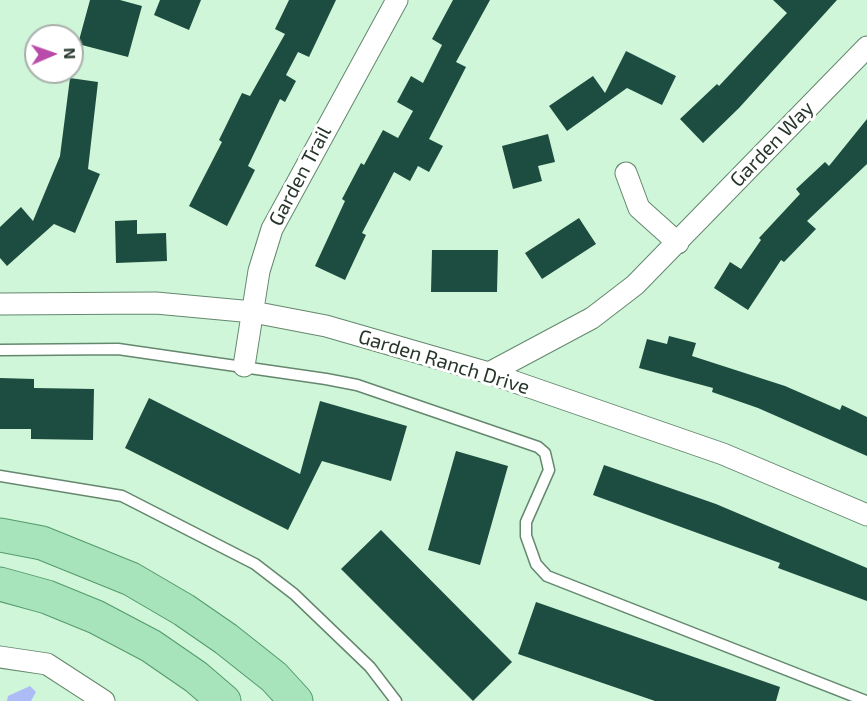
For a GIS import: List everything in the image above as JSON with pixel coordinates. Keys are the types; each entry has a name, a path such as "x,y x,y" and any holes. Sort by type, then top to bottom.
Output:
{"main road":[{"path":"0,535 42,543 130,579 184,610 226,639 274,677 296,701"},
{"path":"0,584 47,597 96,617 151,646 196,677 224,701"}],"street":[{"name":"Garden Trail","path":"244,366 259,271 272,229 396,0"},
{"name":"Garden Way","path":"489,373 592,318 613,304 678,243 867,46"},
{"path":"626,173 639,208 678,243"},
{"name":"Garden Ranch Drive","path":"0,304 156,303 253,312 326,326 489,373 723,454 867,515"},
{"path":"0,657 47,664 104,701"}],"lane":[{"path":"0,350 118,349 244,366 357,385 538,447 545,453 549,470 526,522 526,536 536,564 547,576 866,701"},
{"path":"0,476 122,496 255,564 294,594 370,667 396,701"}],"water":[{"path":"30,686 36,692 31,701 7,701 8,696"}],"building":[{"path":"90,0 120,0 142,6 128,57 84,46 83,24"},
{"path":"160,0 201,0 189,30 154,15"},
{"path":"289,0 336,0 309,57 298,52 286,75 296,81 285,102 280,99 248,166 255,170 227,226 189,206 222,142 219,140 242,93 250,96 285,34 275,29"},
{"path":"453,0 490,0 456,62 466,67 429,139 443,146 429,172 418,166 410,181 394,172 362,233 366,235 345,280 315,266 345,201 342,199 361,163 364,165 383,130 398,138 413,111 397,102 411,76 423,83 442,45 432,39"},
{"path":"773,0 837,0 739,108 703,143 680,119 717,84 719,86 787,13"},
{"path":"626,51 676,76 662,105 627,88 567,131 549,106 593,76 605,93"},
{"path":"84,80 98,82 88,169 100,174 75,233 54,224 7,266 0,258 0,227 21,207 33,221 60,156 69,84 84,84"},
{"path":"867,119 867,164 807,221 816,229 784,262 781,260 748,310 714,288 730,262 741,269 761,240 759,238 800,194 796,189 825,162 829,166"},
{"path":"548,134 555,162 538,166 542,181 513,189 502,146"},
{"path":"579,218 596,244 542,279 525,253"},
{"path":"137,220 137,234 166,233 167,261 116,263 115,221"},
{"path":"432,250 498,250 497,292 431,292"},
{"path":"669,336 696,343 692,356 785,386 840,410 842,405 867,417 867,456 758,408 712,392 713,388 639,368 647,339 667,344"},
{"path":"0,378 34,379 34,388 94,389 93,440 31,439 31,429 0,429"},
{"path":"149,398 300,474 320,401 407,426 391,481 322,461 288,530 125,448"},
{"path":"456,451 508,466 480,565 428,550"},
{"path":"604,465 716,504 867,568 867,601 778,568 780,563 593,495"},
{"path":"381,530 512,662 473,701 341,569"},
{"path":"536,602 780,687 776,701 655,701 518,654"}]}
